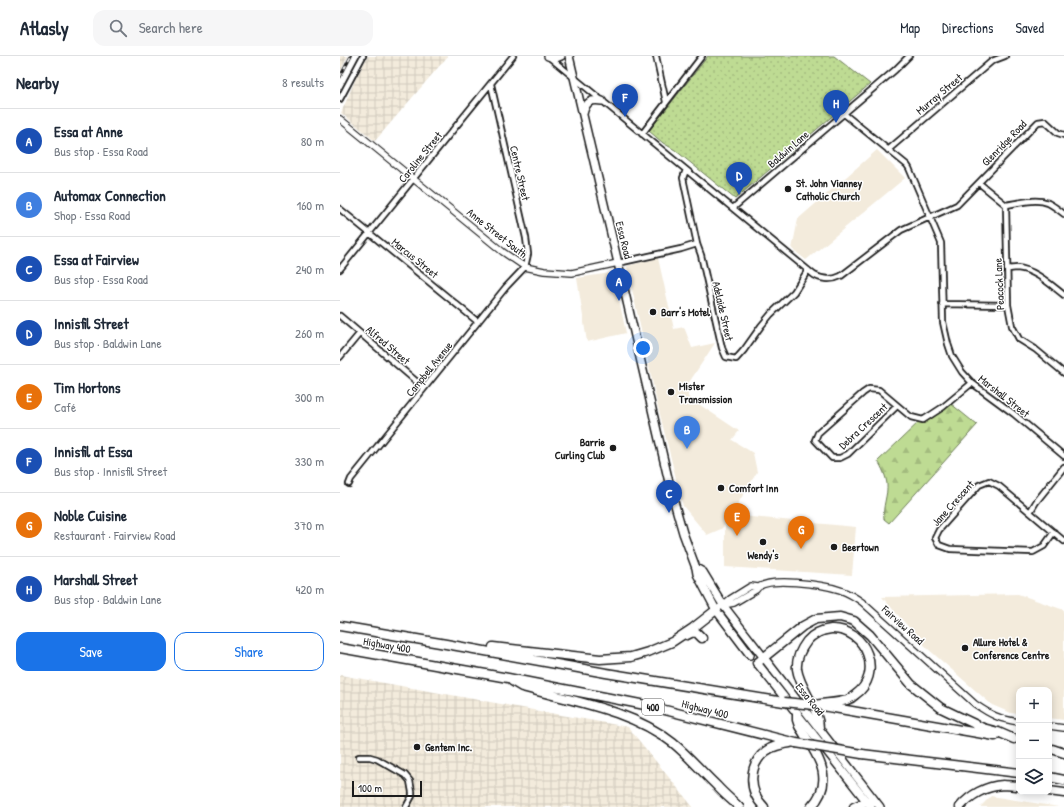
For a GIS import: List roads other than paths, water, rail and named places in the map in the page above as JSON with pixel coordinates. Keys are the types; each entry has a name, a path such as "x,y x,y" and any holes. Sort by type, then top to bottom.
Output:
{"highway":[{"path":"672,642 716,610"},
{"path":"757,663 803,626 816,619 840,617 854,622 870,635 911,684 941,708 964,720 1016,740"},
{"name":"Highway 400","path":"340,626 606,673 784,702 814,705 1016,740"},
{"path":"814,705 849,700 860,692 866,684 870,662 866,650 860,641 850,633 840,629 826,630 817,633 810,637 803,646 799,655 797,669 801,682 816,714 820,728"},
{"path":"446,644 486,646 600,659 631,657 679,640 693,632 697,632 702,638"},
{"name":"Highway 400","path":"340,648 508,678 645,705 796,743 862,754 1016,773"},
{"path":"508,678 522,687 608,710 626,716 645,725 673,743 739,807"},
{"path":"797,713 796,720 820,761 824,776 822,790 817,801 811,807"},
{"path":"764,807 758,801 752,784 754,767 759,758 766,751 783,744 796,743"},
{"path":"1052,749 1064,753"},
{"path":"1052,778 1064,780"},
{"path":"961,805 974,795 986,789 1002,785 1016,786"},
{"path":"1052,791 1064,793"},
{"path":"854,807 870,802"}],"main road":[{"path":"548,56 556,58 561,56"},
{"name":"Essa Road","path":"569,56 671,491 683,533 696,568 696,574 716,610 750,655 870,802 880,807"},
{"path":"583,114 585,105 589,102 596,100 602,101"},
{"name":"Essa Road","path":"696,568 703,572 723,605 820,728 870,802"}],"street":[{"path":"340,99 362,56"},
{"name":"Caroline Street","path":"340,269 513,56"},
{"name":"Glenridge Road","path":"548,56 814,275 823,279 836,279 845,274 901,230 957,205 1038,122 1046,121 1058,134 1064,135"},
{"path":"656,56 666,102"},
{"path":"642,134 702,56"},
{"name":"Baldwin Lane","path":"733,208 895,70 909,56"},
{"name":"Murray Street","path":"888,150 992,61 1005,56"},
{"name":"Centre Street","path":"490,84 526,238 528,254 525,267"},
{"name":"Marshall Street","path":"843,113 909,168 942,248 943,322 952,356 962,372 972,383 1014,414 1064,456"},
{"name":"Anne Street South","path":"340,118 503,252 525,267 544,271 572,273 618,264 697,244"},
{"name":"Adelaide Street","path":"686,170 683,178 697,244 701,255 722,348 726,357 736,359 771,314 794,292 808,270"},
{"path":"979,183 1006,206 1035,201 1046,202 1064,214"},
{"name":"Peacock Lane","path":"1006,206 1008,305 1012,326 1019,339 1064,374"},
{"name":"Marcus Street","path":"340,209 478,322"},
{"name":"Campbell Avenue","path":"349,484 351,479 424,388 506,287 525,267"},
{"path":"1007,269 1017,268 1025,270 1042,278 1064,295"},
{"path":"942,304 1008,305"},
{"name":"Alfred Street","path":"340,316 424,388"},
{"path":"340,357 360,333"},
{"name":"Debra Crescent","path":"897,406 848,454 840,458 832,458 815,440 818,433 869,389 879,390 911,417 923,420 943,407 972,383"},
{"path":"1030,512 1036,502 1064,467"},
{"name":"Jane Crescent","path":"1054,532 1044,546 1033,552 950,549 939,545 935,538 939,530 980,485 989,481 999,486 1064,540"},
{"name":"Fairview Road","path":"723,605 734,603 756,590 758,587 775,582 814,584 841,590 853,595 862,602 975,704 992,716 1016,722"},
{"path":"716,610 723,605"},
{"path":"1052,726 1064,728"},
{"path":"359,757 370,756 405,775 410,781 412,792 412,796 406,807"}],"railway":[{"path":"340,77 351,56"}],"place":[{"name":"Innisfil at Essa","path":"625,117"},
{"name":"Marshall Street","path":"836,123"},
{"name":"St. John Vianney Catholic Church","path":"788,189"},
{"name":"Innisfil Street","path":"739,195"},
{"name":"Essa at Anne","path":"619,301"},
{"name":"Barr's Motel","path":"653,312"},
{"name":"Mister Transmission","path":"671,392"},
{"name":"Barrie Curling Club","path":"613,448"},
{"name":"Automax Connection","path":"687,449"},
{"name":"Comfort Inn","path":"721,488"},
{"name":"Essa at Fairview","path":"669,513"},
{"name":"Tim Hortons","path":"737,536"},
{"name":"Wendy's","path":"763,542"},
{"name":"Beertown","path":"834,547"},
{"name":"Noble Cuisine","path":"801,549"},
{"name":"Allure Hotel & Conference Centre","path":"965,648"},
{"name":"Gentem Inc.","path":"417,747"}]}
